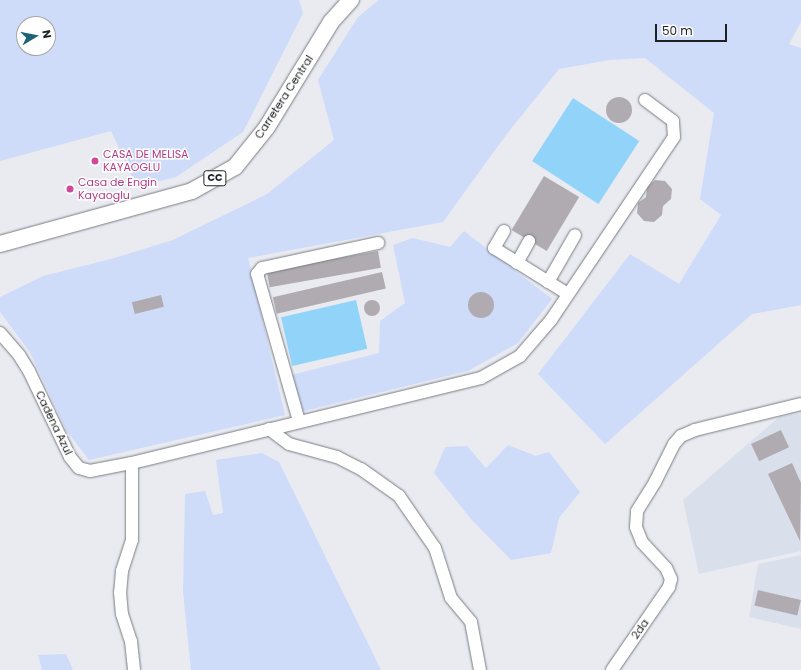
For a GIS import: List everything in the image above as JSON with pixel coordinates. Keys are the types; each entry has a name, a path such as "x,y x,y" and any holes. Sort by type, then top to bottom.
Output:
{"main road":[{"name":"Carretera Central","path":"0,244 192,191 235,167 267,127 331,22 351,0"}],"street":[{"name":"Cadena Azul","path":"0,333 23,360 70,457 79,468 90,471 132,463 481,378 520,356 551,320 674,137 673,121 645,100"},
{"path":"504,231 494,248 568,294"},
{"path":"548,282 575,236"},
{"path":"517,263 529,241"},
{"path":"299,422 257,274 262,268 378,242"},
{"name":"2da","path":"612,670 669,587 671,579 666,568 642,542 636,527 637,511 655,482 674,444 681,436 695,430 801,404"},
{"path":"269,429 289,444 311,448 361,469 399,496 435,548 450,598 471,622 480,670"},
{"path":"132,463 132,540 122,571 120,592 122,614 131,641 134,670"}],"shaded area":[{"path":"0,0 299,0 303,13 243,132 176,177 137,187 111,131 0,161"},
{"path":"379,0 801,0 801,22 789,44 801,48 801,305 752,314 605,444 538,374 630,254 679,284 721,215 700,199 714,113 645,58 609,60 559,69 506,135 443,222 248,258 285,415 89,460 66,430 30,352 0,312 0,297 43,276 111,259 173,240 267,194 334,140 318,80 358,17"},
{"path":"464,231 552,299 518,343 468,371 300,412 291,375 379,353 380,321 405,303 393,245 413,238 450,247"},
{"path":"801,413 801,551 699,574 683,500 779,417"},
{"path":"508,445 536,456 549,452 580,492 559,518 551,553 511,560 471,519 434,473 445,447 467,446 486,468"},
{"path":"262,453 279,462 381,670 191,670 183,592 185,494 205,491 213,515 223,513 216,460"},
{"path":"801,555 801,629 749,617 758,564"},
{"path":"66,654 73,670 42,670 38,655"}],"water":[{"path":"573,98 639,141 598,204 532,161"},
{"path":"356,300 367,349 292,366 281,317"}],"building":[{"path":"619,97 628,101 632,110 628,119 619,123 610,119 606,110 610,101"},
{"path":"544,176 579,197 547,251 512,230"},
{"path":"655,180 665,181 672,189 671,199 663,206 662,215 654,222 644,221 637,213 638,203 646,197 647,187"},
{"path":"378,251 381,268 270,287 267,271"},
{"path":"382,272 386,289 277,314 273,297"},
{"path":"481,292 490,296 494,305 490,314 481,318 472,314 468,305 472,296"},
{"path":"161,295 164,307 135,314 132,302"},
{"path":"372,300 378,302 380,308 378,314 372,316 366,314 364,308 366,302"},
{"path":"781,430 789,447 759,461 751,444"},
{"path":"792,463 801,483 800,541 768,474"},
{"path":"758,590 801,600 797,615 754,606"}],"place":[{"name":"CASA DE MELISA KAYAOGLU","path":"95,161"},
{"name":"Casa de Engin Kayaoglu","path":"70,189"}]}
